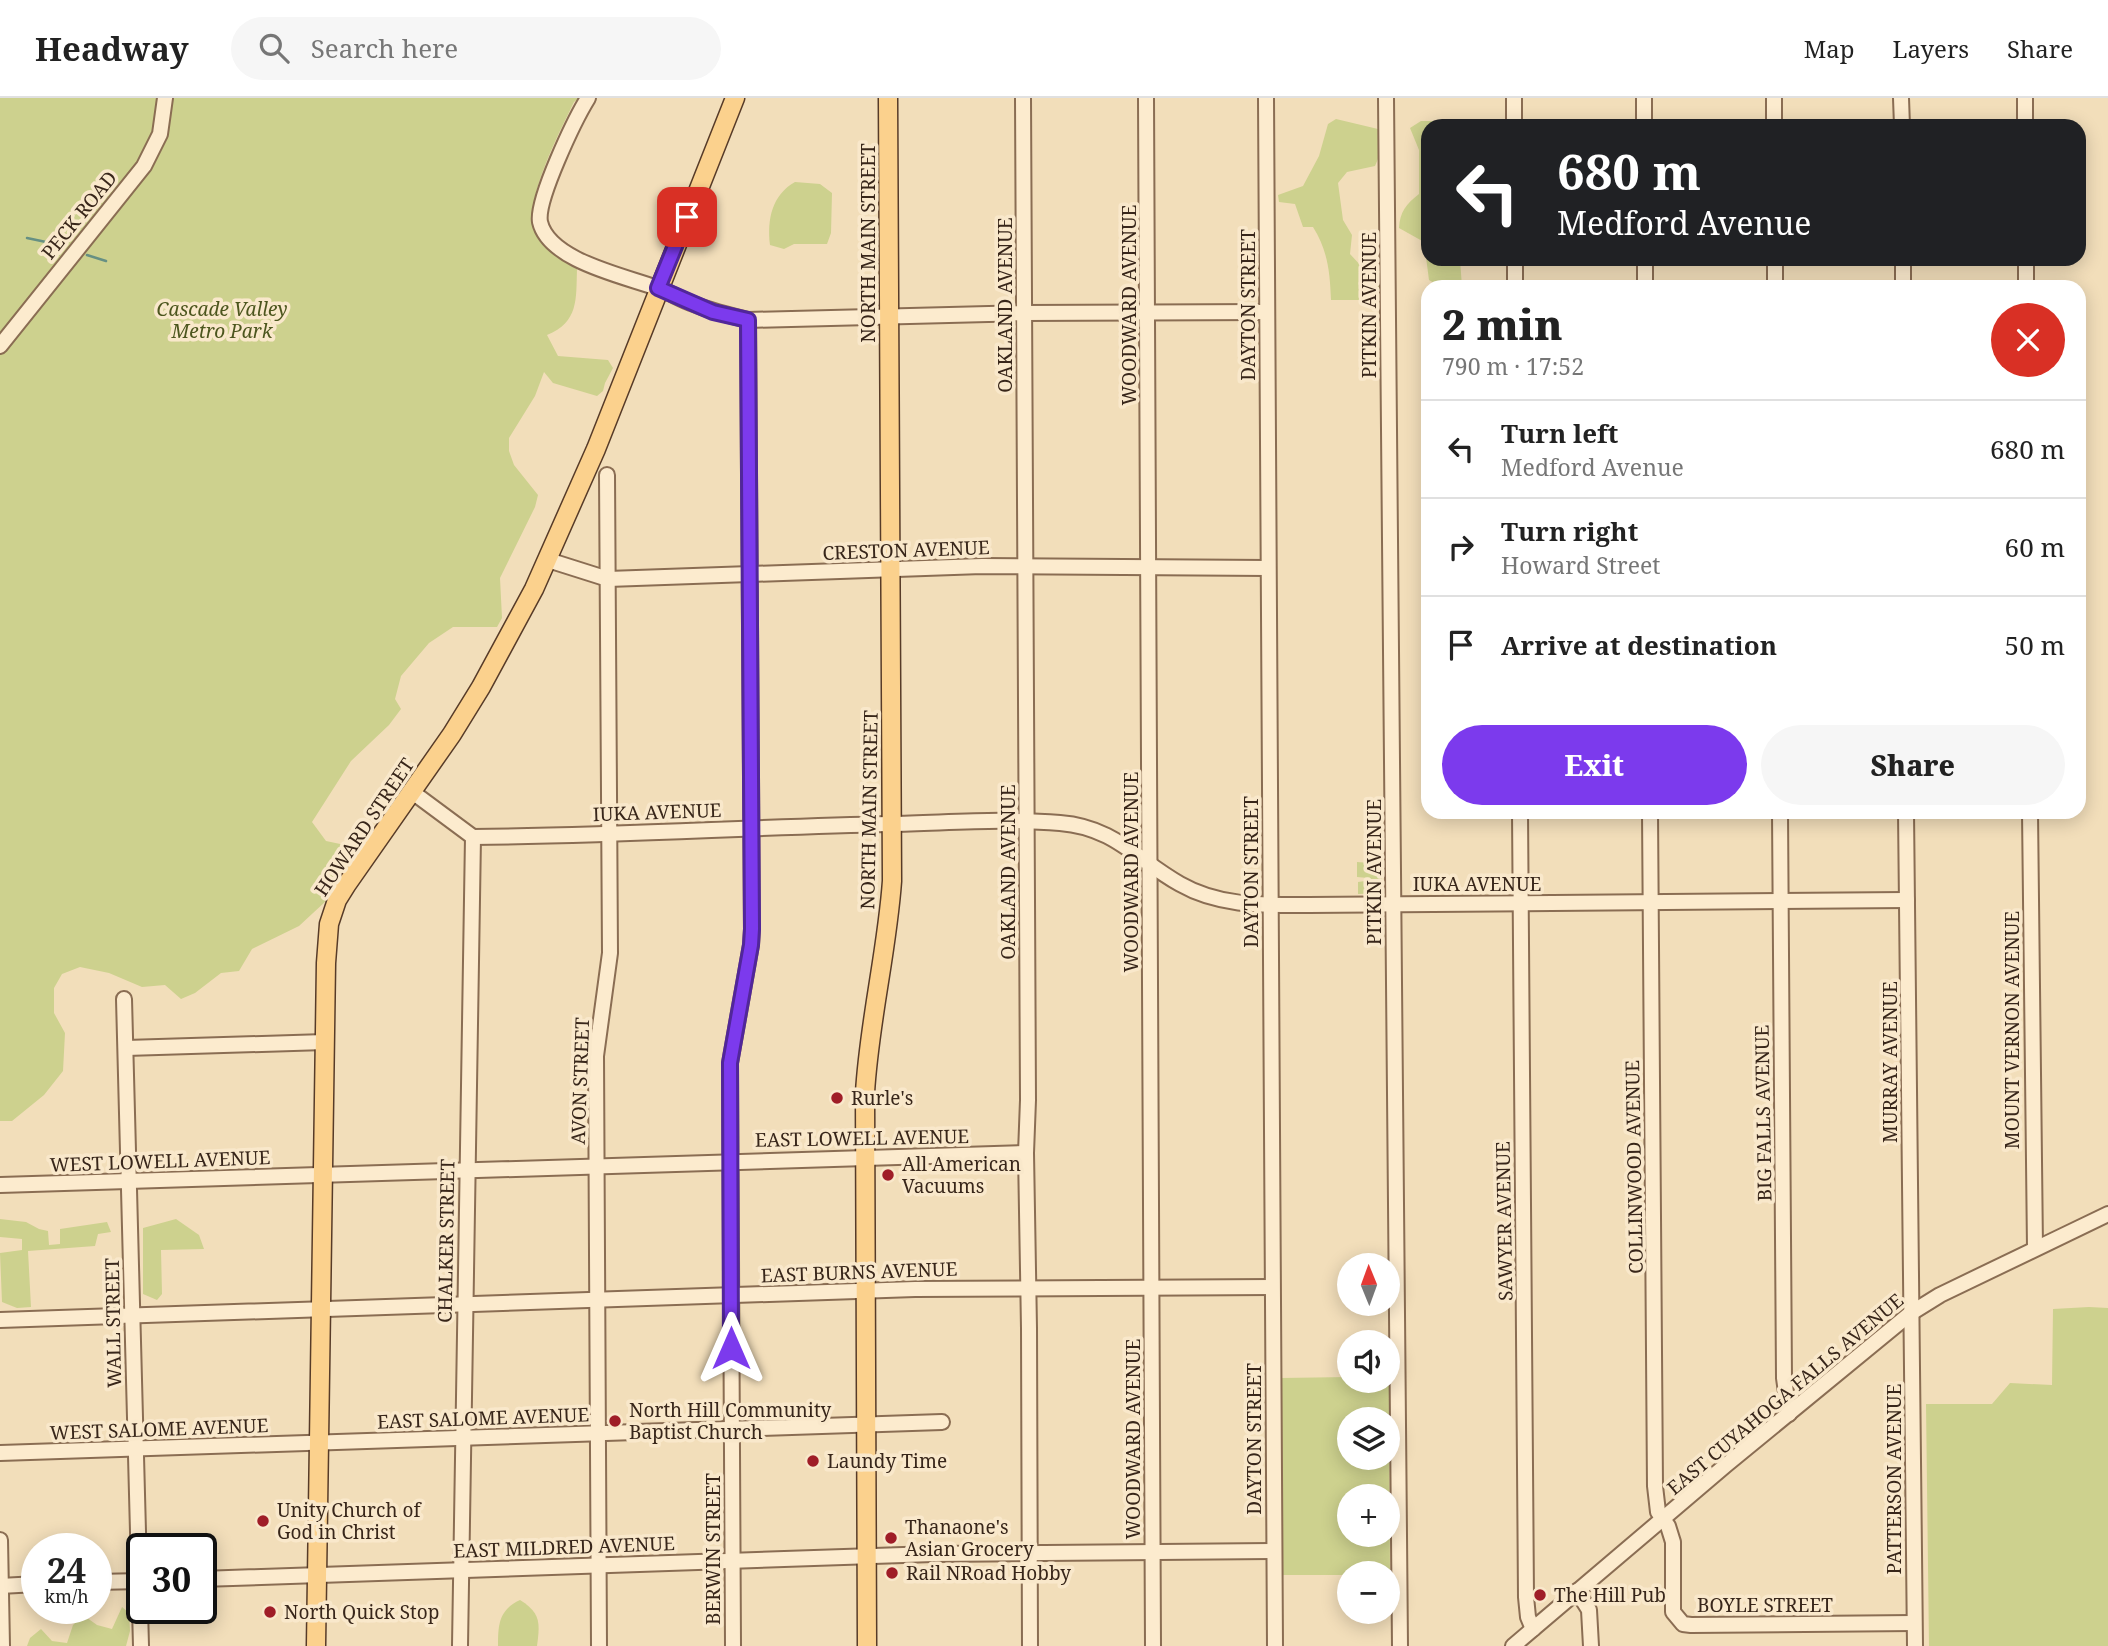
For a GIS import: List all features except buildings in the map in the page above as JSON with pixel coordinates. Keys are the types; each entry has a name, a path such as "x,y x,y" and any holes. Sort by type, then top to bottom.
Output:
{"main road":[{"name":"HOWARD STREET","path":"317,1646 327,932 334,908 346,884 452,734 481,687 548,559 596,449 735,98"},
{"name":"NORTH MAIN STREET","path":"867,1646 864,1423 866,1070 891,905 888,98"}],"street":[{"name":"PECK ROAD","path":"0,345 144,166 160,134 165,98"},
{"path":"588,98 564,147 542,202 541,226 552,242 571,255 713,312 748,320 1148,311 1267,312"},
{"name":"OAKLAND AVENUE","path":"1023,98 1028,1100 1026,1153 1031,1646"},
{"name":"WOODWARD AVENUE","path":"1146,98 1153,1646"},
{"name":"DAYTON STREET","path":"1266,98 1275,1646"},
{"name":"PITKIN AVENUE","path":"1386,98 1400,1646"},
{"path":"1514,98 1514,119"},
{"path":"1644,98 1644,119"},
{"path":"1773,98 1774,119"},
{"path":"1902,98 1902,119"},
{"path":"2025,98 2025,119"},
{"name":"BERWIN STREET","path":"733,1646 730,1161 732,1047 751,945 748,320"},
{"name":"AVON STREET","path":"599,1646 596,1056 610,953 607,475"},
{"name":"CRESTON AVENUE","path":"548,559 608,579 1026,566 1268,568"},
{"path":"411,791 473,837"},
{"name":"SAWYER AVENUE","path":"1520,819 1526,1597 1528,1617 1533,1629"},
{"name":"COLLINWOOD AVENUE","path":"1650,819 1655,1486 1658,1512 1664,1520"},
{"name":"BIG FALLS AVENUE","path":"1780,819 1784,1378 1789,1414"},
{"name":"MURRAY AVENUE","path":"1906,819 1911,1312"},
{"name":"MOUNT VERNON AVENUE","path":"2030,819 2035,1248"},
{"name":"IUKA AVENUE","path":"473,837 1027,821 1062,823 1093,830 1125,845 1180,884 1203,895 1227,901 1271,905 1907,900"},
{"name":"CHALKER STREET","path":"460,1646 473,837"},
{"name":"WALL STREET","path":"124,999 138,1533"},
{"path":"126,1048 325,1042"},
{"name":"EAST LOWELL AVENUE","path":"322,1174 1026,1153"},
{"name":"WEST LOWELL AVENUE","path":"0,1185 322,1174"},
{"name":"EAST CUYAHOGA FALLS AVENUE","path":"1513,1646 1911,1312 1940,1295 2108,1214"},
{"name":"EAST BURNS AVENUE","path":"0,1320 864,1291 1272,1287"},
{"name":"PATTERSON AVENUE","path":"1911,1312 1914,1646"},
{"name":"EAST SALOME AVENUE","path":"319,1444 942,1422"},
{"name":"WEST SALOME AVENUE","path":"0,1454 319,1444"},
{"name":"BOYLE STREET","path":"1664,1520 1672,1542 1673,1612 1683,1623 1914,1623"},
{"path":"0,1540 2,1646"},
{"name":"EAST MILDRED AVENUE","path":"217,1579 1031,1552 1274,1550"},
{"path":"0,1586 21,1585"},
{"path":"1577,1591 1589,1610 1591,1646"},
{"name":"WALL STREET","path":"141,1624 141,1646"}],"green space":[{"name":"Cascade Valley Metro Park","path":"0,98 579,98 574,102 553,146 539,183 532,216 534,229 542,242 552,253 577,269 574,308 565,323 547,335 558,356 608,360 613,368 603,391 597,396 553,383 544,372 535,396 509,438 509,451 514,465 538,495 535,507 500,578 502,618 497,627 453,627 429,643 401,676 395,699 401,709 389,725 351,761 312,822 326,841 345,845 351,857 337,876 326,901 299,926 252,949 239,971 221,973 195,993 181,999 165,985 142,987 109,973 80,967 62,974 54,988 54,1013 65,1033 63,1071 44,1095 12,1121 0,1121"},
{"path":"1336,119 1378,129 1381,152 1375,166 1347,172 1338,183 1343,220 1352,235 1350,254 1362,267 1372,271 1382,289 1379,300 1331,300 1327,262 1318,236 1313,227 1303,227 1295,204 1279,202 1278,195 1303,186 1319,156 1328,124"},
{"path":"1421,121 1421,240 1399,228 1405,209 1419,194 1419,150 1410,128"},
{"path":"795,182 820,184 832,193 831,233 827,244 794,244 784,249 770,245 769,226 776,201 787,187"},
{"path":"1427,266 1460,266 1462,280 1429,280"},
{"path":"1357,862 1382,864 1382,893 1358,894 1358,882 1365,881 1367,888 1369,887 1368,878 1357,877"},
{"path":"0,1219 26,1222 48,1231 49,1245 60,1244 60,1229 107,1222 111,1232 98,1234 95,1246 28,1251 31,1307 17,1308 2,1302 0,1253 22,1250 22,1239 0,1237"},
{"path":"176,1219 199,1235 204,1249 161,1250 162,1294 157,1300 143,1294 143,1228"},
{"path":"2108,1308 2108,1646 1929,1646 1926,1404 1992,1404 2010,1383 2052,1385 2053,1309"},
{"path":"1337,1377 1337,1393 1389,1393 1389,1407 1337,1407 1337,1470 1389,1470 1390,1484 1337,1484 1337,1547 1390,1547 1390,1561 1337,1561 1337,1575 1282,1575 1281,1378"},
{"path":"520,1600 532,1609 538,1619 537,1646 498,1646 501,1618 508,1608"},
{"path":"122,1607 126,1610 126,1624 130,1624 126,1646 27,1646 30,1638 41,1629 52,1641 67,1643 74,1624 96,1624 112,1629"}],"waterway":[{"path":"27,238 65,246"},
{"path":"87,255 106,261"}],"place":[{"name":"Rurle's","path":"837,1098"},
{"name":"All American Vacuums","path":"888,1175"},
{"name":"North Hill Community Baptist Church","path":"615,1421"},
{"name":"Laundy Time","path":"813,1461"},
{"name":"Unity Church of God in Christ","path":"263,1521"},
{"name":"Thanaone's Asian Grocery","path":"891,1538"},
{"name":"Rail NRoad Hobby","path":"892,1573"},
{"name":"The Hill Pub","path":"1540,1595"},
{"name":"North Quick Stop","path":"270,1612"}],"route":[{"path":"687,217 658,288 713,312 748,320 752,929 730,1063 731,1348"}]}
